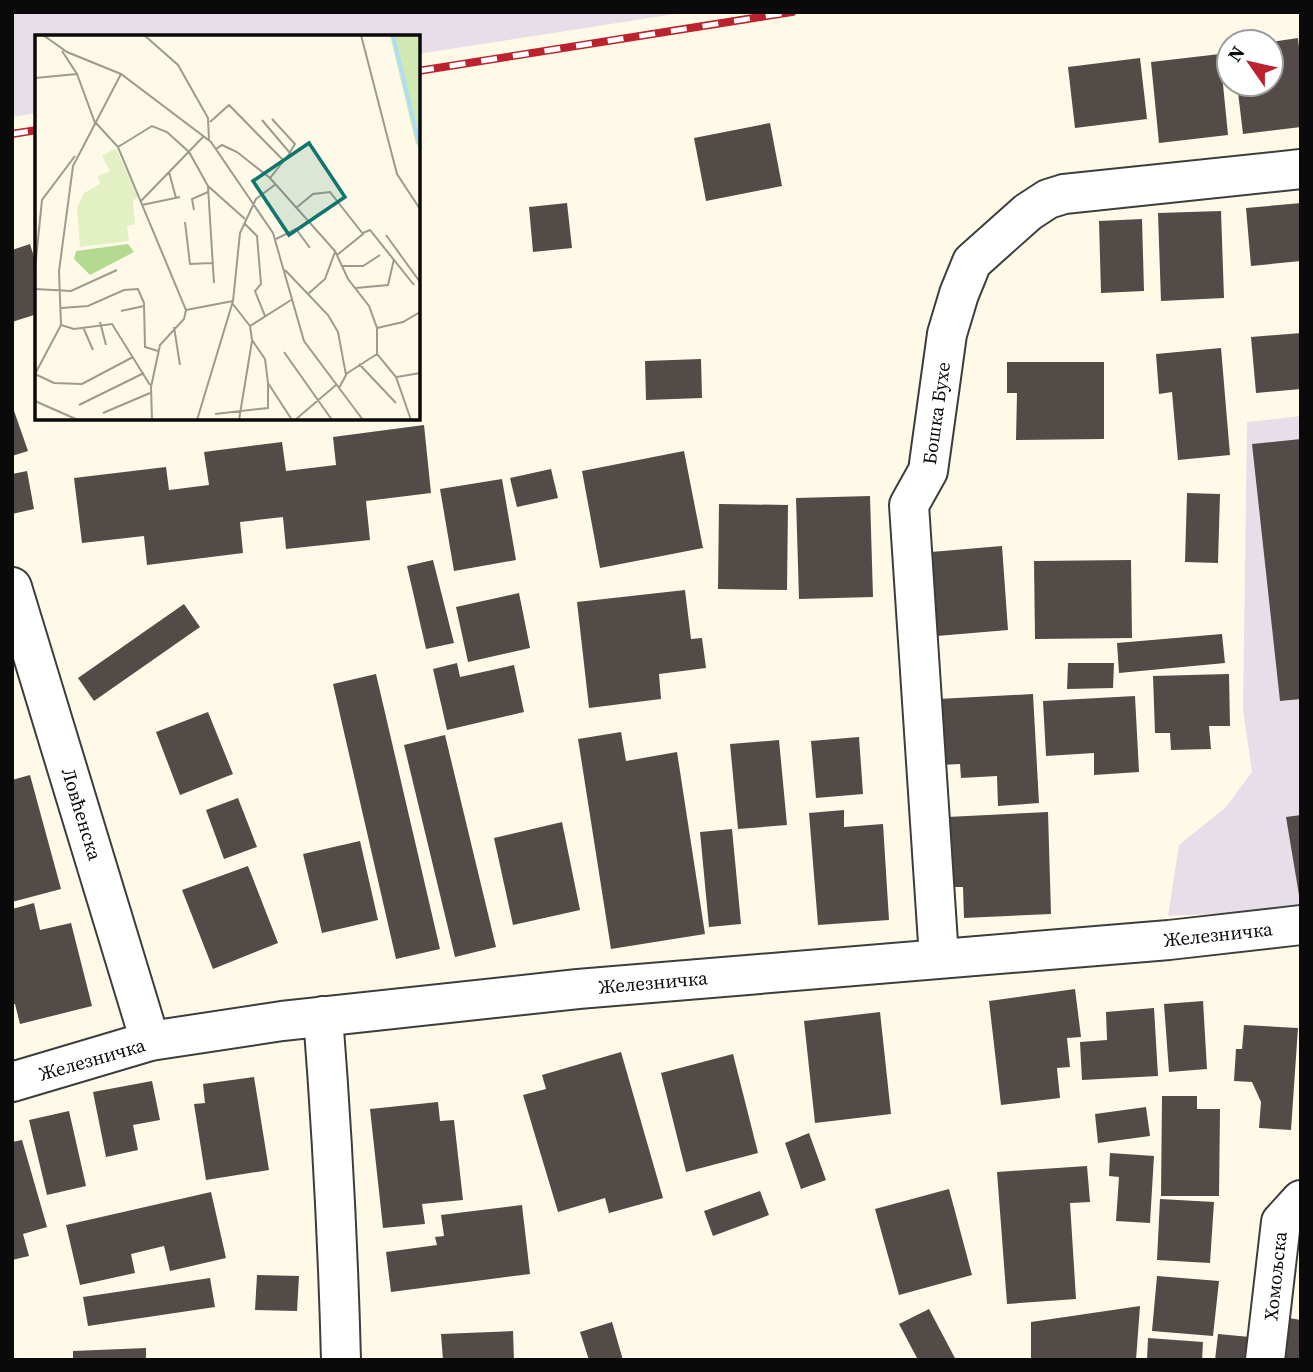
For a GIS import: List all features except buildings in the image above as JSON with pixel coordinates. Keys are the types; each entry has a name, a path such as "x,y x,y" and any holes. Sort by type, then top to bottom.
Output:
{"street":[{"name":"Бошка Бухе","path":"939,958 909,505 928,471 947,334 972,262 1028,212 1048,199 1064,194 1301,169"},
{"name":"Ловћенска","path":"12,587 19,628 150,1041"},
{"name":"Железничка","path":"12,1082 150,1041 323,1016 578,989 1169,940 1301,925"},
{"path":"323,1016 338,1238 341,1360"},
{"name":"Хомољска","path":"1265,1360 1281,1222 1301,1200"}],"shaded area":[{"path":"12,12 688,12 420,54 420,35 35,35 35,113 12,117"},
{"path":"1301,416 1301,909 1168,916 1179,845 1226,807 1252,772 1243,710 1247,422"}],"railway":[{"path":"420,71 792,12"},
{"path":"12,134 35,130"}]}
